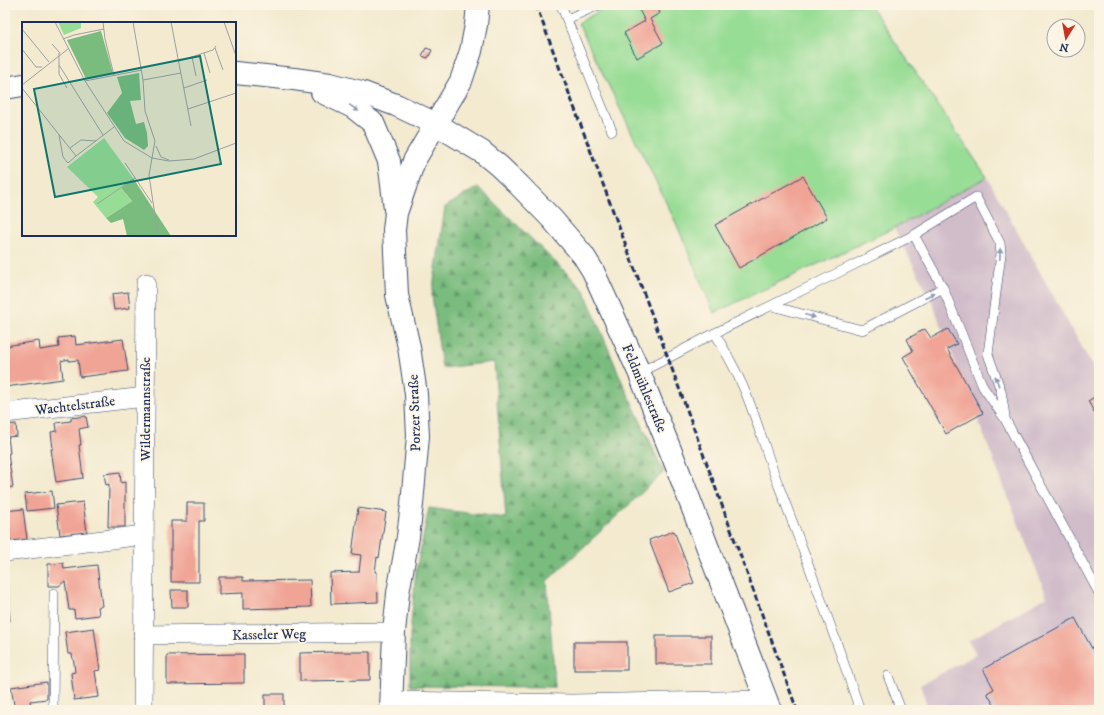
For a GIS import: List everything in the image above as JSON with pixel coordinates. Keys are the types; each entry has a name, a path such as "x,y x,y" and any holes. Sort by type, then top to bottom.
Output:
{"main road":[{"name":"Porzer Straße","path":"391,705 394,632 398,593 408,537 418,436 416,394 409,347 397,295 394,230 396,213 414,161 461,81 476,25 478,5"},
{"name":"Feldmühlestraße","path":"236,73 330,84 361,92 396,105 436,124 482,152 500,166 552,219 583,255 593,271 639,372 769,705"},
{"path":"294,79 353,107 373,123 389,161 396,213"},
{"path":"5,88 22,85"}],"street":[{"name":"Wildermannstraße","path":"143,710 146,283"},
{"name":"Wachtelstraße","path":"5,413 145,397"},
{"path":"5,552 144,535"},
{"name":"Kasseler Weg","path":"143,635 394,632"},
{"path":"391,705 572,707 769,705"}],"lane":[{"path":"561,5 612,131"},
{"path":"567,19 599,5"},
{"path":"639,372 658,364 691,345 914,234 976,197 1000,243 988,354 1001,391 1005,419"},
{"path":"914,234 943,288 983,387 1005,419 1099,593"},
{"path":"772,306 862,330 943,288"},
{"path":"715,333 750,403 842,655 860,710"},
{"path":"53,710 54,593"},
{"path":"888,676 901,710"}],"shaded area":[{"path":"987,177 1099,378 1099,710 929,710 920,685 977,654 968,641 1047,597 930,297 894,228"}],"green space":[{"path":"610,5 870,5 987,177 894,228 714,313 676,223 578,23"},
{"path":"478,187 584,290 620,377 664,472 547,581 555,687 410,686 410,635 416,571 429,508 506,518 494,362 442,368 432,295 445,207"}],"building":[{"path":"643,5 656,5 660,13 650,19 663,43 637,58 624,33 645,21 638,8"},
{"path":"426,48 432,50 428,58 422,56"},
{"path":"803,176 827,218 739,268 715,225"},
{"path":"128,292 130,308 114,310 112,294"},
{"path":"925,329 931,338 948,329 957,344 947,349 983,413 946,434 903,357 913,351 907,339"},
{"path":"75,336 76,345 123,339 128,371 80,377 78,360 69,361 69,359 61,361 63,379 5,387 5,346 39,341 40,350 59,347 58,338"},
{"path":"1099,394 1099,421 1088,401"},
{"path":"86,416 88,427 79,429 81,445 79,445 83,478 56,482 51,449 53,449 51,432 57,431 56,423 71,421 71,418"},
{"path":"16,424 17,436 8,437 10,453 8,454 13,487 5,488 5,425"},
{"path":"120,472 121,483 125,482 125,527 108,527 109,484 106,485 104,474"},
{"path":"52,491 54,508 27,511 25,494"},
{"path":"83,502 87,532 60,535 56,505"},
{"path":"187,503 204,503 204,521 199,521 199,582 171,582 171,521 187,521"},
{"path":"358,508 386,512 379,558 377,557 375,572 377,572 378,602 331,604 330,573 359,572 361,555 352,554"},
{"path":"23,509 27,539 5,542 5,511"},
{"path":"674,531 694,583 669,592 649,540"},
{"path":"63,563 64,569 97,565 102,606 98,607 99,615 75,618 74,610 69,610 65,581 59,586 48,586 48,564"},
{"path":"219,577 243,577 243,581 310,580 311,607 243,609 243,593 219,594"},
{"path":"5,585 10,621 7,622 9,631 5,631"},
{"path":"171,590 188,590 188,607 172,607"},
{"path":"1075,618 1099,661 1099,710 997,710 987,693 994,689 983,669"},
{"path":"94,628 100,670 95,671 99,697 74,700 71,673 75,672 74,663 72,654 68,654 65,632"},
{"path":"656,636 711,636 711,664 656,664"},
{"path":"574,642 627,642 627,670 574,670"},
{"path":"6,643 8,663 5,663"},
{"path":"370,652 370,680 300,681 300,653"},
{"path":"244,654 244,683 167,684 167,655"},
{"path":"47,682 47,699 30,701 31,709 15,710 11,687"},
{"path":"265,694 284,694 284,710 265,710"}],"railway":[{"path":"536,5 668,358 797,710"}]}
